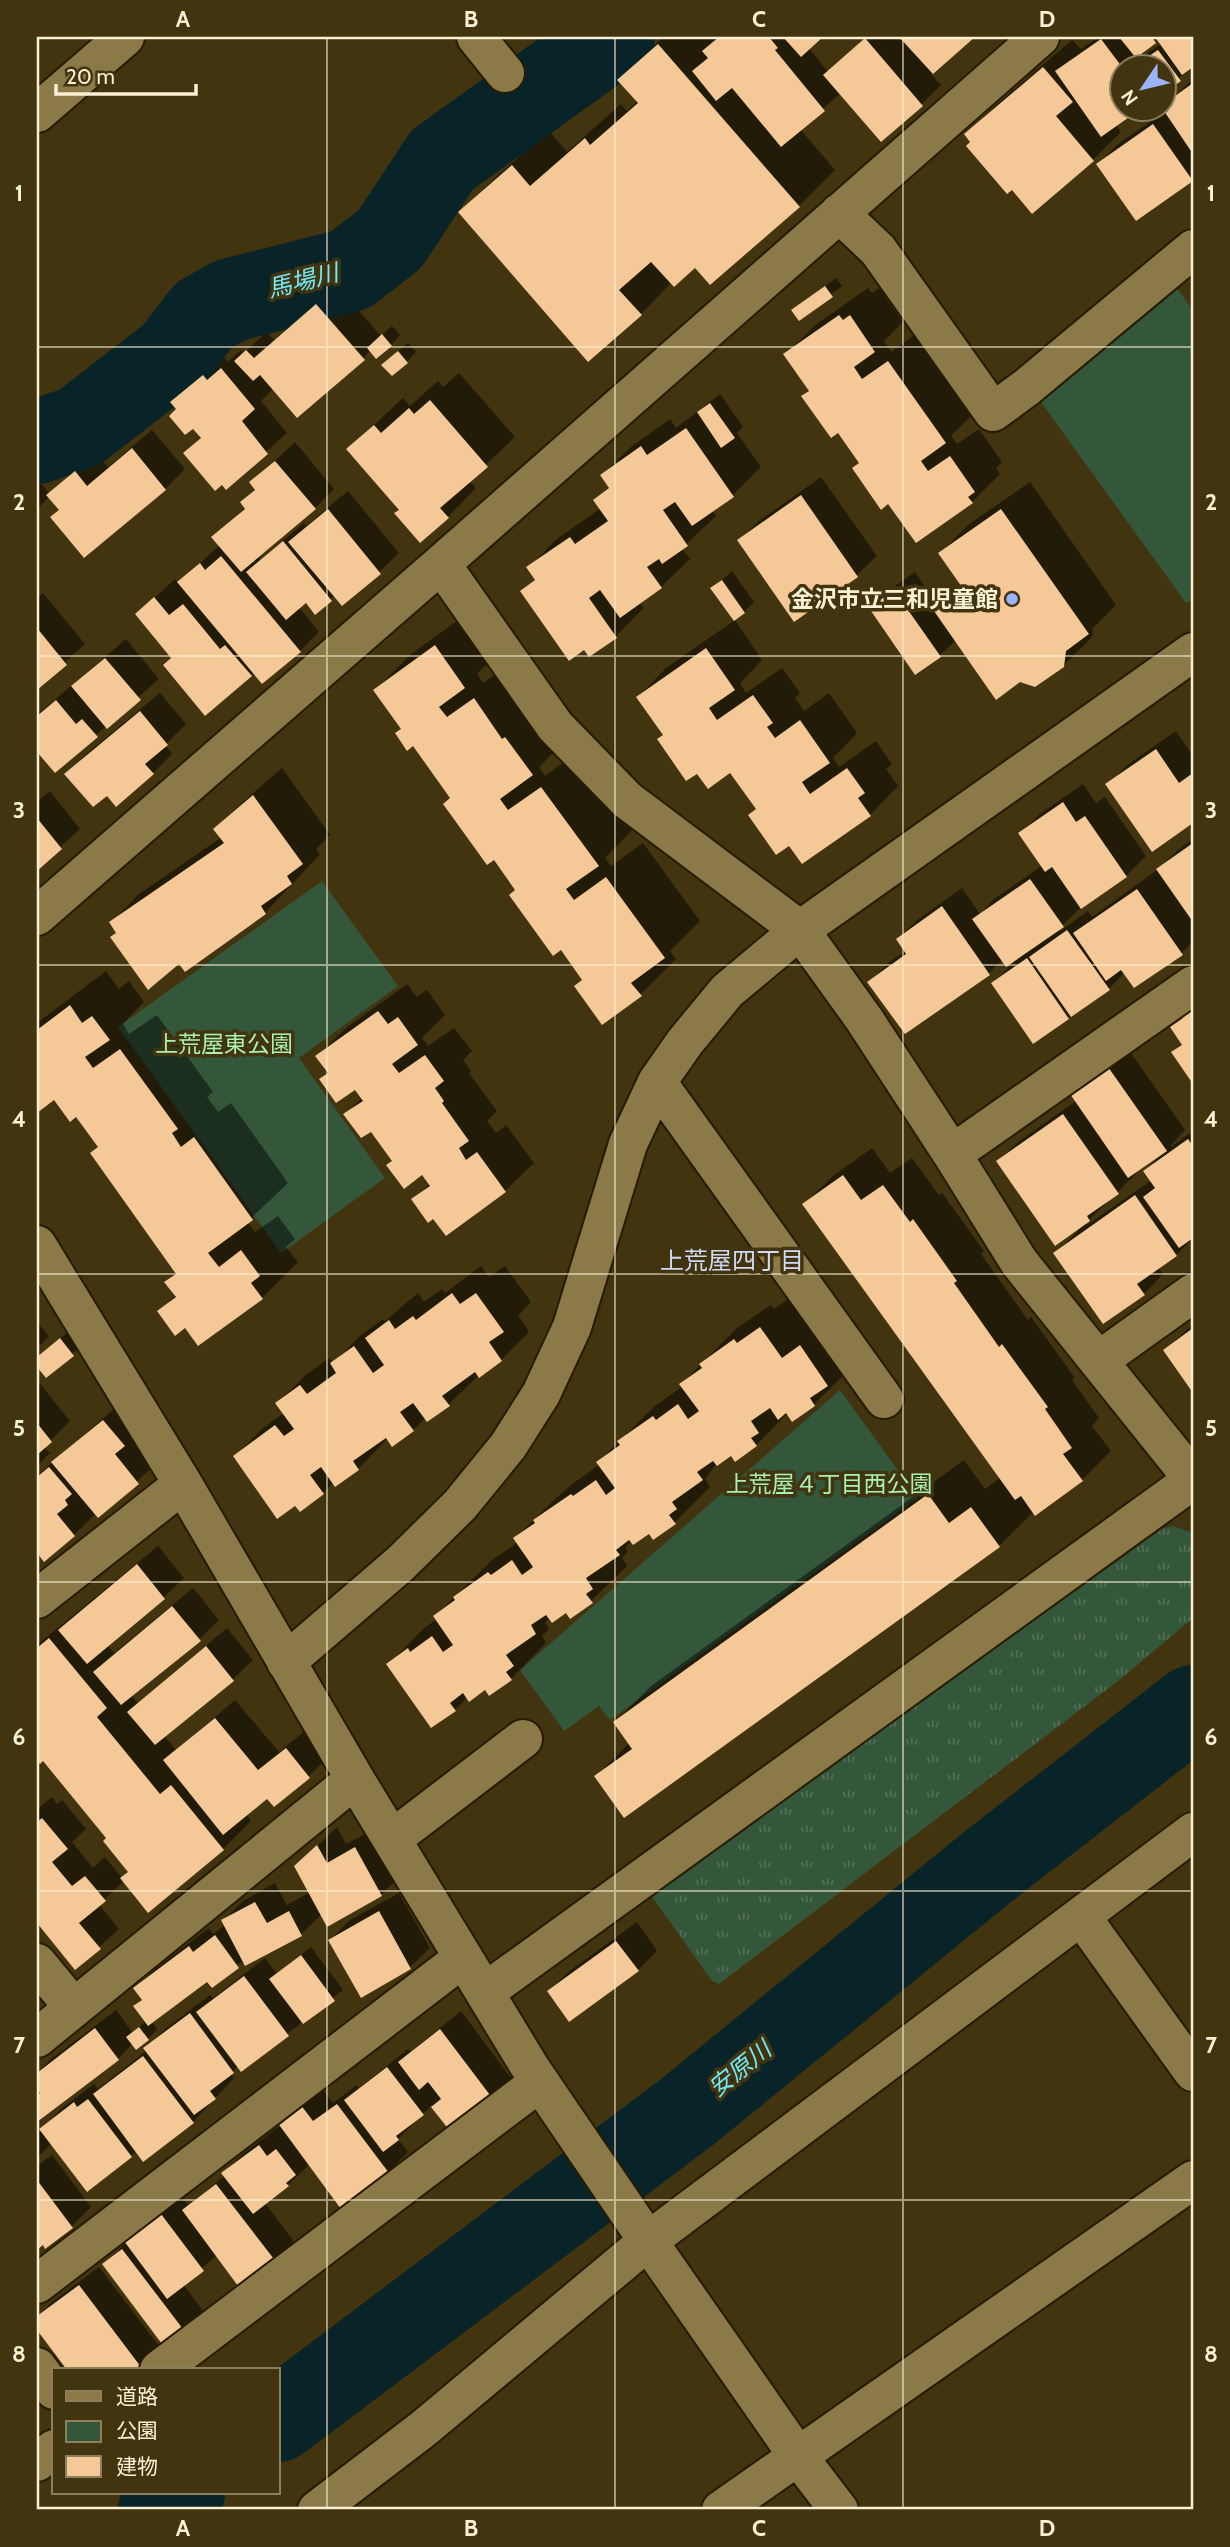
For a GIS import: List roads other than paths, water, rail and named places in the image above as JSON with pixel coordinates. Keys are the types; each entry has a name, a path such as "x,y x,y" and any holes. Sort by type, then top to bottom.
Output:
{"street":[{"path":"37,113 125,37"},
{"path":"475,37 505,73"},
{"path":"37,916 1040,37"},
{"path":"839,213 878,250 993,412 1027,387 1193,249"},
{"path":"441,564 555,726 627,800 800,930 864,1019 1018,1262 1193,1480 485,1992"},
{"path":"286,1662 400,1564 460,1505 508,1446 535,1405 572,1327 628,1144 657,1082 727,990 800,930 1188,669"},
{"path":"952,1154 1193,985"},
{"path":"657,1082 884,1399"},
{"path":"37,1245 183,1484 355,1779 540,2082 797,2455 839,2510"},
{"path":"1098,1361 1193,1293"},
{"path":"37,1599 183,1484"},
{"path":"392,1839 523,1739"},
{"path":"37,2038 355,1779"},
{"path":"317,2510 423,2429 648,2241 1193,1832"},
{"path":"1081,1916 1193,2072"},
{"path":"37,2284 463,1958"},
{"path":"37,1963 74,2008"},
{"path":"162,2368 540,2082"},
{"path":"720,2510 1193,2180"},
{"path":"37,2367 52,2387"},
{"path":"37,2462 52,2451"}],"waterway":[{"name":"馬場川","path":"37,442 80,427 173,355 204,315 231,300 350,270 390,239 442,160 613,37"},
{"name":"安原川","path":"280,2418 687,2112 985,1869 1193,1707"},
{"name":"安原川","path":"160,2510 182,2494"}],"place":[{"name":"金沢市立三和児童館","path":"1012,599"}],"district":[{"name":"上荒屋四丁目","path":"732,1261"}],"park label":[{"name":"上荒屋東公園","path":"224,1044"},
{"name":"上荒屋４丁目西公園","path":"829,1484"}]}
